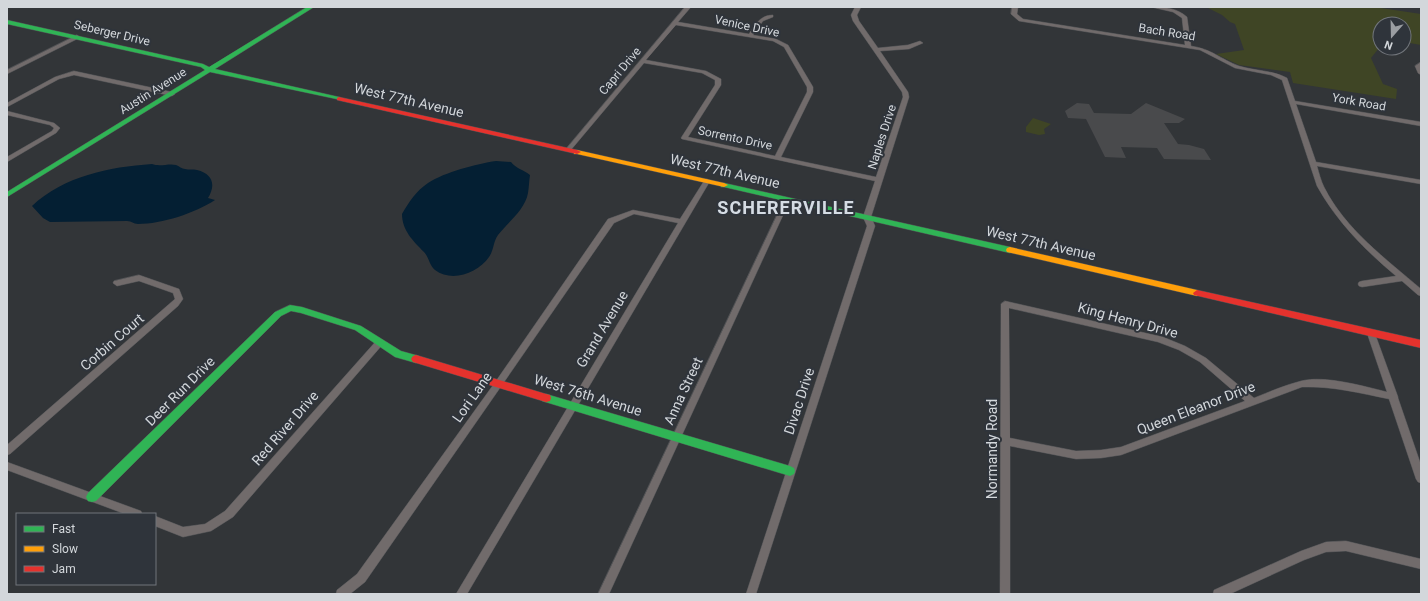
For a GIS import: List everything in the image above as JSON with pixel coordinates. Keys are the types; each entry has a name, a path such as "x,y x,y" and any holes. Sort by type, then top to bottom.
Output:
{"street":[{"name":"Austin Avenue","path":"7,195 311,7"},
{"name":"Capri Drive","path":"568,150 688,7"},
{"name":"Naples Drive","path":"858,7 854,18 905,92 906,97 867,217"},
{"name":"Bach Road","path":"1015,7 1014,14 1017,17 1028,21 1188,46 1209,51 1227,63 1239,68 1277,74 1285,79 1320,186 1327,200 1354,234 1421,293"},
{"path":"1154,7 1175,11 1184,17 1188,46"},
{"path":"750,36 761,20 771,16"},
{"name":"Seberger Drive","path":"7,22 204,66 210,70"},
{"name":"Venice Drive","path":"674,23 774,40 786,46 810,88 809,98 778,158"},
{"path":"7,72 77,37"},
{"path":"876,50 909,47 920,43"},
{"name":"Sorrento Drive","path":"643,61 704,72 715,76 718,79 718,85 684,138 879,180"},
{"path":"1420,65 1421,73"},
{"name":"West 77th Avenue","path":"210,70 867,217 1421,344"},
{"path":"7,105 57,78 74,73 172,94"},
{"name":"York Road","path":"1293,102 1421,124"},
{"path":"7,113 52,124 57,128 54,132 7,160"},
{"path":"1314,164 1421,182"},
{"name":"Grand Avenue","path":"461,594 707,181"},
{"name":"Anna Street","path":"603,594 787,200"},
{"name":"Lori Lane","path":"341,594 361,578 611,221 622,215 633,212 682,222"},
{"name":"Divac Drive","path":"751,594 870,226 867,217"},
{"name":"Corbin Court","path":"7,451 179,299 176,291 139,278 117,283"},
{"path":"1362,284 1403,278"},
{"name":"King Henry Drive","path":"1005,304 1160,340 1175,345 1203,360 1250,402"},
{"name":"Normandy Road","path":"1005,304 1005,594"},
{"name":"West 76th Avenue","path":"290,308 302,310 358,328 398,354 677,436 790,471"},
{"name":"Deer Run Drive","path":"92,497 278,314 290,308"},
{"path":"1371,333 1421,479"},
{"name":"Red River Drive","path":"156,521 183,532 208,528 229,514 380,342"},
{"name":"Queen Eleanor Drive","path":"1006,441 1076,455 1101,454 1121,451 1302,384 1317,382 1341,385 1394,397"},
{"path":"7,466 134,513"},
{"path":"1218,594 1301,556 1326,547 1346,546 1421,564"}],"green space":[{"path":"1206,7 1374,7 1421,14 1421,45 1412,43 1412,16 1372,16 1373,56 1371,58 1383,84 1397,89 1396,99 1293,83 1290,72 1239,65 1216,54 1244,50 1235,24 1230,22 1222,15"},
{"path":"1033,118 1051,124 1044,129 1045,134 1039,135 1026,132 1026,127"}],"water":[{"path":"496,161 511,162 530,175 526,199 520,210 498,235 491,254 484,263 472,272 457,276 442,274 433,268 426,254 409,235 402,220 402,214 416,193 435,179 461,169"},
{"path":"136,165 177,165 184,169 196,170 207,174 212,181 212,189 208,198 215,200 207,205 178,217 147,224 135,224 130,221 50,222 43,218 32,206 58,187 73,180 104,171"}],"building":[{"path":"1077,103 1089,104 1094,113 1131,114 1146,103 1185,119 1179,123 1164,123 1178,144 1204,149 1211,160 1164,159 1157,148 1121,147 1126,158 1105,157 1086,119 1068,118 1065,111"}],"traffic: fast":[{"path":"7,195 311,7"},
{"path":"7,22 203,66 210,70 339,99"},
{"path":"724,185 1010,250"},
{"path":"92,497 278,314 290,308 302,310 358,328 398,354 416,359"},
{"path":"546,398 790,471"}],"traffic: slow":[{"path":"577,152 724,185"},
{"path":"1010,250 1197,293"}],"traffic: jam":[{"path":"339,99 577,152"},
{"path":"1197,293 1421,344"},
{"path":"416,359 546,398"}],"district":[{"name":"SCHERERVILLE","path":"786,207"}]}
